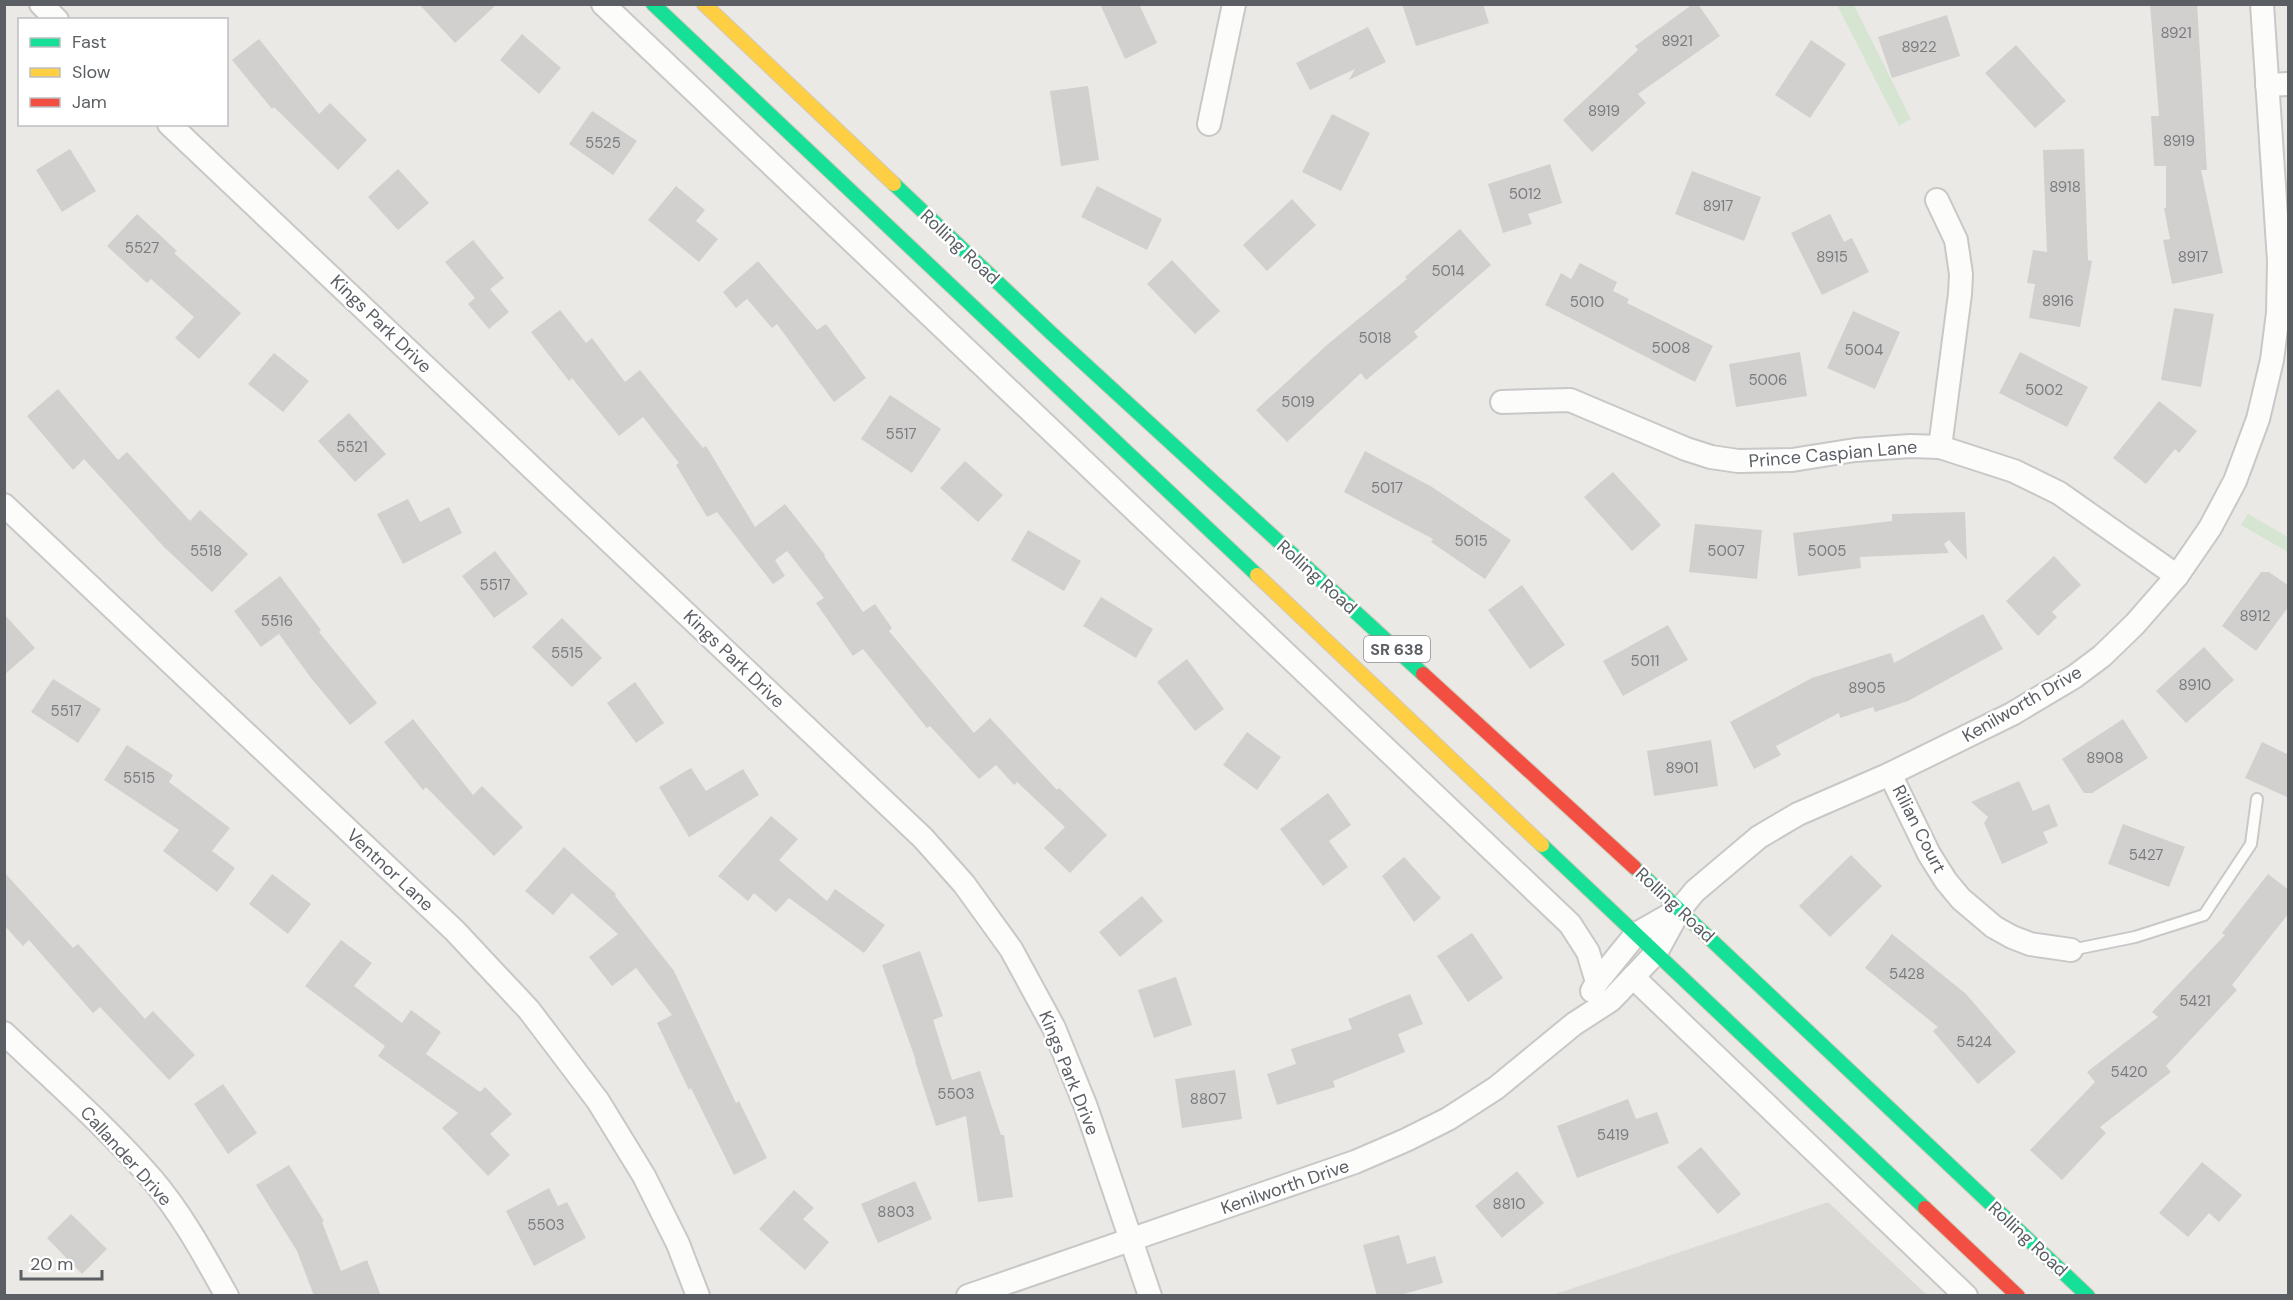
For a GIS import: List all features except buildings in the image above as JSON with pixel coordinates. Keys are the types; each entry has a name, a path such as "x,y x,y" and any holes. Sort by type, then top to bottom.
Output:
{"main road":[{"name":"Rolling Road","path":"653,4 2018,1296"},
{"name":"Rolling Road","path":"704,4 1207,478 1450,696 1680,909 2088,1296"}],"street":[{"path":"41,4 55,18"},
{"path":"603,4 1570,924 1588,952 1597,982"},
{"path":"1209,124 1234,4"},
{"name":"Kenilworth Drive","path":"968,1296 1355,1162 1448,1119 1496,1088 1574,1024 1611,1000 1656,953 1680,909 1695,891 1759,837 1798,814 1890,774 2012,714 2074,677 2102,656 2135,624 2177,576 2210,528 2235,481 2258,419 2272,360 2278,313 2278,85 2262,4"},
{"name":"Kings Park Drive","path":"172,126 914,830 964,884 1011,949 1054,1029 1086,1107 1150,1296"},
{"path":"1937,200 1956,240 1961,274 1940,447"},
{"name":"Prince Caspian Lane","path":"1502,402 1570,400 1686,449 1711,457 1738,461 1792,460 1855,450 1910,446 1940,447 2014,471 2059,493 2177,576"},
{"name":"Ventnor Lane","path":"4,505 454,931 529,1010 598,1101 644,1176 678,1244 698,1296"},
{"name":"Rilian Court","path":"1890,774 1929,854 1961,899 1994,927 2012,937 2030,944 2071,950"},
{"name":"Kenilworth Drive","path":"1574,1024 1597,982 1636,934 1680,909"},
{"path":"1633,977 1966,1296"},
{"name":"Callander Drive","path":"4,1033 102,1125 153,1180 193,1235 227,1296"}],"lane":[{"path":"2071,950 2136,937 2204,915 2251,844 2257,799"}],"shaded area":[{"path":"1828,1202 1927,1295 1552,1295 1621,1272"}],"green space":[{"path":"1837,5 1854,5 1911,119 1899,126"},
{"path":"2248,514 2288,537 2288,552 2241,525"}],"traffic: fast":[{"path":"653,4 1257,575"},
{"path":"894,184 1050,332 1423,674"},
{"path":"1542,845 1925,1208"},
{"path":"1634,867 2088,1296"}],"traffic: slow":[{"path":"704,4 894,184"},
{"path":"1257,575 1542,845"}],"traffic: jam":[{"path":"1423,674 1634,867"},
{"path":"1925,1208 2018,1296"}]}
